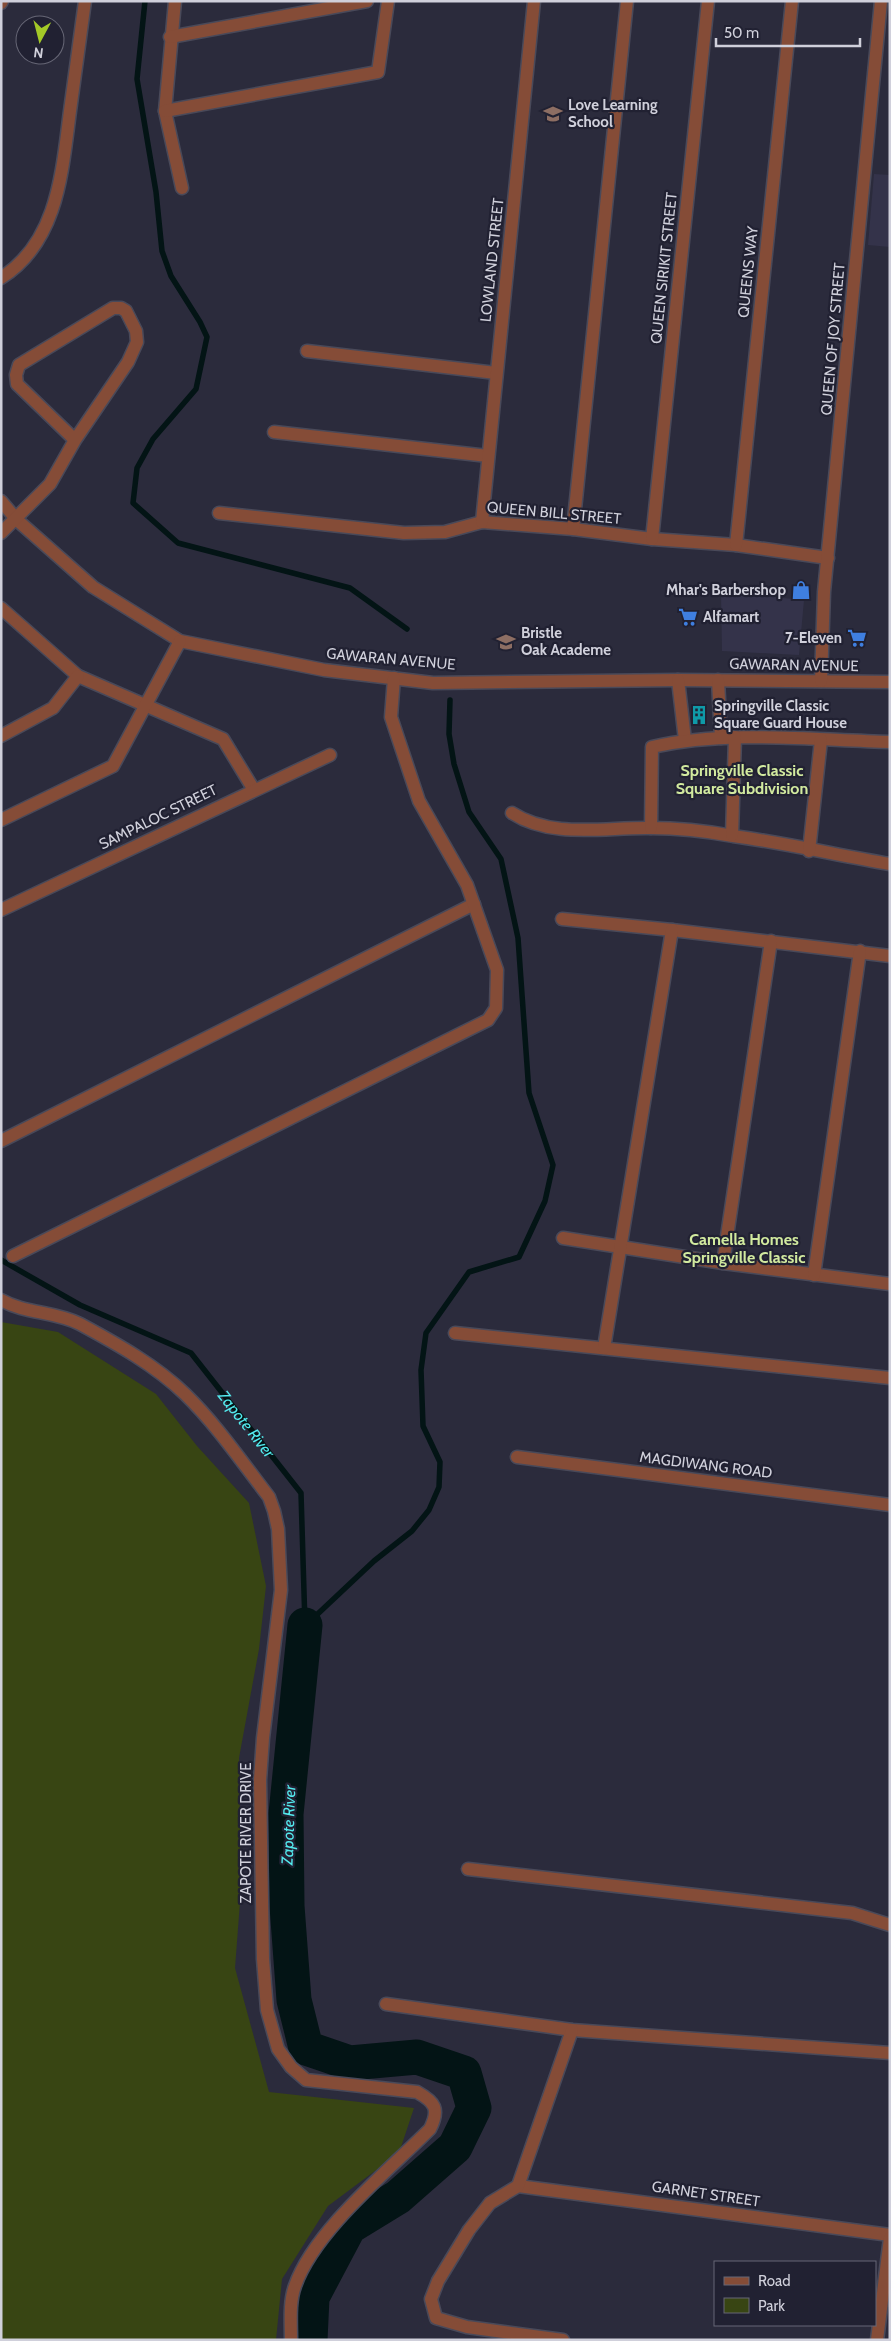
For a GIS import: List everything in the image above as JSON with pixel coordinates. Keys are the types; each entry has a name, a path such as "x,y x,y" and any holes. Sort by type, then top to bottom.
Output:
{"street":[{"path":"1,278 16,268 29,255 43,232 60,189 85,1"},
{"path":"175,1 170,37 165,111 182,188"},
{"path":"170,37 366,1"},
{"path":"165,111 378,72 388,1"},
{"name":"LOWLAND STREET","path":"482,522 534,1"},
{"path":"573,529 627,1"},
{"name":"QUEEN SIRIKIT STREET","path":"652,539 708,1"},
{"name":"QUEENS WAY","path":"736,546 792,1"},
{"name":"QUEEN OF JOY STREET","path":"820,681 824,592 881,1"},
{"path":"1,533 17,520 50,484 75,440 128,362 137,342 136,331 126,311 121,308 113,308 19,365 16,375 17,384 75,440"},
{"path":"307,351 496,373"},
{"path":"274,432 488,456"},
{"name":"GAWARAN AVENUE","path":"1,501 17,520 93,587 180,641 324,670 433,683 678,680 890,682"},
{"name":"QUEEN BILL STREET","path":"219,513 404,533 445,532 482,522 573,529 652,539 736,546 828,558"},
{"path":"1,608 78,676 224,739 254,790"},
{"path":"1,820 113,766 180,641"},
{"path":"1,736 53,708 78,676"},
{"path":"13,1256 488,1020 496,1008 496,970 474,904 467,885 419,802 391,717 394,678"},
{"path":"678,680 685,740"},
{"path":"718,680 721,738"},
{"path":"651,828 652,747 685,740 735,737 890,742"},
{"path":"732,836 735,737"},
{"path":"809,851 821,740"},
{"name":"SAMPALOC STREET","path":"1,910 330,755"},
{"path":"512,813 522,820 544,827 588,829 651,828 732,836 890,864"},
{"path":"1,1141 474,904"},
{"path":"562,919 860,951 890,956"},
{"path":"604,1348 672,930"},
{"path":"723,1264 771,941"},
{"path":"814,1275 860,951"},
{"path":"563,1238 723,1264 890,1284"},
{"name":"ZAPOTE RIVER DRIVE","path":"1,1300 16,1308 65,1318 79,1324 141,1360 165,1377 200,1409 269,1497 274,1511 278,1529 281,1590 263,1738 260,1780 263,1959 267,2010 278,2049 291,2067 306,2080 417,2092 433,2102 435,2110 434,2120 430,2129 336,2222 317,2244 294,2287 291,2340"},
{"path":"455,1333 890,1378"},
{"name":"MAGDIWANG ROAD","path":"517,1457 890,1505"},
{"path":"468,1869 852,1913 890,1925"},
{"path":"386,2004 572,2030 890,2053"},
{"path":"563,2340 467,2328 436,2318 431,2299 438,2281 469,2230 490,2202 518,2186 572,2030"},
{"name":"GARNET STREET","path":"518,2186 890,2236"},
{"path":"876,2340 890,2236"}],"shaded area":[{"path":"874,174 890,175 890,247 868,245"},
{"path":"721,592 804,600 799,655 722,651"}],"green space":[{"path":"1,1322 58,1332 156,1394 197,1446 249,1503 266,1586 259,1649 239,1758 241,1889 235,1968 269,2092 414,2108 399,2153 328,2206 282,2279 276,2340 1,2340"}],"waterway":[{"path":"145,1 137,79 156,192 162,251 171,276 200,322 207,337 196,389 153,439 137,468 133,503 178,543 350,588 407,629"},
{"path":"307,1624 374,1561 412,1531 429,1510 439,1487 440,1462 423,1426 421,1370 426,1333 469,1272 519,1257 545,1201 553,1165 529,1093 518,938 501,859 469,812 454,764 449,734 450,700"},
{"name":"Zapote River","path":"1,1260 80,1305 191,1353 301,1493 305,1625"},
{"name":"Zapote River","path":"305,1625 286,1814 287,1906 294,2000 306,2048 350,2063 417,2057 464,2073 474,2108 455,2147 398,2197 349,2227 312,2297 310,2340"}],"place":[{"name":"Love Learning School","path":"553,114"},
{"name":"Mhar's Barbershop","path":"801,590"},
{"name":"Alfamart","path":"688,617"},
{"name":"7-Eleven","path":"857,638"},
{"name":"Bristle Oak Academe","path":"506,642"},
{"name":"Springville Classic Square Guard House","path":"699,715"}],"district":[{"name":"Springville Classic Square Subdivision","path":"742,779"},
{"name":"Camella Homes Springville Classic","path":"744,1248"}]}
